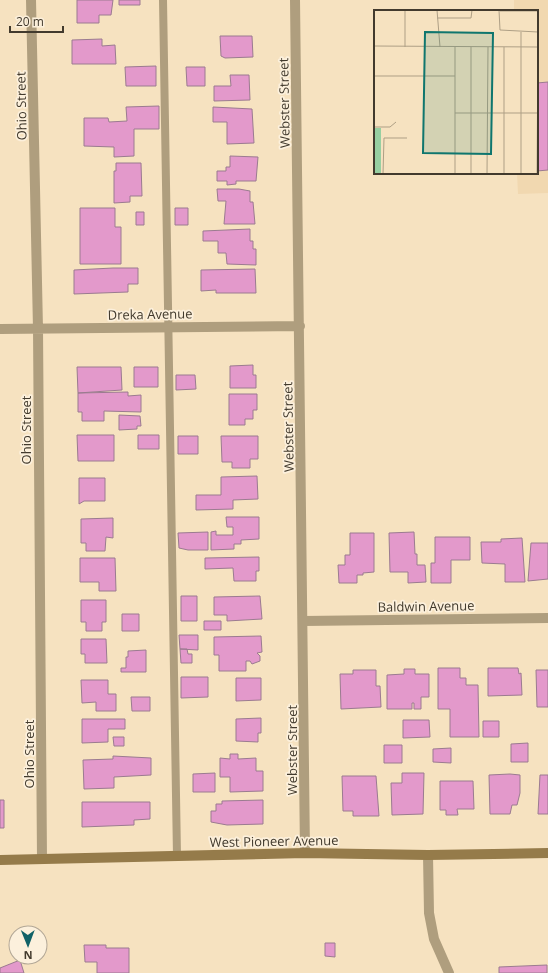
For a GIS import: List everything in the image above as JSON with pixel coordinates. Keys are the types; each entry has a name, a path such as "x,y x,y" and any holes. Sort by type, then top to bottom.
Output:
{"street":[{"name":"Ohio Street","path":"32,0 38,329 42,859"},
{"name":"Webster Street","path":"295,0 304,621 305,853"},
{"name":"Dreka Avenue","path":"0,329 300,326"},
{"name":"Baldwin Avenue","path":"304,621 548,618"},
{"name":"West Pioneer Avenue","path":"0,860 305,853 428,855 548,853"},
{"path":"428,855 429,913 434,939 449,973"}],"lane":[{"path":"163,0 170,327 177,856"}],"shaded area":[{"path":"514,0 548,0 548,193 518,194 517,174 538,174 538,10 514,10"}],"building":[{"path":"77,0 113,0 111,15 99,15 99,23 77,23"},
{"path":"119,0 140,0 140,5 119,5"},
{"path":"220,36 252,36 253,57 225,58 221,56"},
{"path":"102,39 102,46 115,45 116,64 72,64 72,40"},
{"path":"156,66 156,86 126,86 125,67"},
{"path":"186,67 205,67 205,86 187,86"},
{"path":"230,75 249,75 250,100 214,101 214,86 231,86"},
{"path":"548,82 548,170 538,171 538,83"},
{"path":"159,106 159,129 134,129 134,156 114,157 114,147 84,146 84,118 108,118 109,122 127,121 126,107"},
{"path":"213,107 252,109 254,143 227,144 227,122 213,122"},
{"path":"230,156 258,157 256,181 236,181 236,184 227,185 227,181 217,181 217,171 226,171 226,167 230,167"},
{"path":"116,163 141,163 142,196 130,196 130,202 114,203 114,171 116,171"},
{"path":"217,189 239,189 250,191 250,202 253,202 255,224 224,224 226,201 218,201"},
{"path":"80,208 115,208 115,227 121,227 121,264 80,264"},
{"path":"175,208 188,208 188,225 175,225"},
{"path":"136,212 144,212 144,225 136,225"},
{"path":"250,229 250,241 253,241 253,249 256,249 256,265 227,264 226,253 218,253 218,241 203,241 203,231"},
{"path":"138,268 138,284 128,284 128,292 74,294 74,270"},
{"path":"255,269 256,293 216,293 216,290 201,291 201,270"},
{"path":"253,365 253,375 256,375 256,388 230,388 230,366"},
{"path":"77,367 121,367 122,390 78,393"},
{"path":"134,367 158,367 158,387 134,387"},
{"path":"176,375 195,375 196,389 176,390"},
{"path":"128,392 128,396 141,395 141,412 104,411 104,421 82,421 82,412 78,412 78,393"},
{"path":"229,394 257,394 257,410 253,410 253,419 245,419 245,425 229,425"},
{"path":"119,415 140,416 141,426 137,426 137,429 119,430"},
{"path":"77,435 114,435 114,461 78,461"},
{"path":"138,435 159,435 159,449 138,449"},
{"path":"178,436 198,436 198,454 178,454"},
{"path":"221,436 258,436 258,459 250,459 250,468 232,468 232,462 222,462"},
{"path":"257,476 258,499 233,500 233,509 196,510 196,495 221,495 221,477"},
{"path":"79,478 105,478 105,501 84,501 79,504"},
{"path":"226,517 259,517 259,539 241,540 241,544 234,544 234,549 211,550 211,532 216,531 216,535 233,535 233,527 227,527"},
{"path":"113,518 113,538 106,537 105,551 86,551 86,543 81,543 81,519"},
{"path":"208,532 208,550 188,550 179,548 178,533"},
{"path":"414,532 417,565 425,565 426,582 408,583 408,572 390,572 389,533"},
{"path":"350,533 374,533 374,572 357,575 357,583 339,583 338,565 345,565 345,555 350,555"},
{"path":"435,537 470,537 470,560 451,560 451,583 431,583 431,563 435,563"},
{"path":"522,538 525,582 505,582 505,564 482,563 481,542 501,542 501,539"},
{"path":"531,543 548,543 548,579 528,581"},
{"path":"259,557 259,571 256,571 256,581 234,581 233,568 205,569 205,558"},
{"path":"80,558 115,558 116,591 99,591 99,582 80,582"},
{"path":"181,596 197,596 197,621 181,621"},
{"path":"260,596 262,619 227,621 227,615 214,615 214,597"},
{"path":"81,600 106,600 106,622 102,622 102,631 86,631 86,622 81,622"},
{"path":"122,614 139,614 139,631 122,631"},
{"path":"204,621 221,621 221,630 204,630"},
{"path":"179,635 198,635 198,650 180,649"},
{"path":"261,636 262,652 257,653 260,656 260,661 252,664 250,661 246,661 246,671 219,671 219,655 214,655 214,637"},
{"path":"81,639 106,639 107,663 85,663 85,654 81,654"},
{"path":"180,649 187,649 188,654 192,654 192,663 181,663"},
{"path":"146,650 146,672 121,672 121,668 126,668 126,657 128,657 128,651"},
{"path":"438,668 460,668 460,678 466,678 466,685 478,685 479,737 450,737 450,709 438,709"},
{"path":"488,668 518,668 519,674 521,673 522,695 488,696"},
{"path":"404,669 415,669 415,674 429,674 429,697 421,697 421,709 414,709 414,703 412,703 412,709 387,709 387,675 404,674"},
{"path":"353,670 376,670 376,686 380,686 381,707 341,709 340,674 353,674"},
{"path":"536,670 548,670 548,707 537,707"},
{"path":"181,677 208,677 208,697 181,698"},
{"path":"236,678 261,678 261,700 236,701"},
{"path":"81,680 108,680 108,694 116,694 116,711 96,711 96,702 82,703"},
{"path":"131,697 150,697 150,711 132,711"},
{"path":"261,718 261,733 258,733 258,742 236,741 236,719"},
{"path":"82,719 125,719 125,729 108,729 108,742 82,743"},
{"path":"403,720 429,720 430,737 403,738"},
{"path":"483,721 499,721 499,737 483,737"},
{"path":"113,737 124,737 124,746 114,746"},
{"path":"528,743 528,762 511,762 511,744"},
{"path":"384,745 402,745 402,763 384,763"},
{"path":"451,748 451,763 433,762 433,749"},
{"path":"230,754 238,754 238,759 256,758 256,771 263,771 263,791 230,792 230,777 220,777 220,758 230,759"},
{"path":"113,756 151,758 151,775 114,777 114,788 84,789 83,760 113,759"},
{"path":"215,773 215,792 193,792 193,774"},
{"path":"402,773 424,773 423,814 392,815 391,783 402,783"},
{"path":"489,775 520,775 520,793 517,805 512,805 510,814 490,814"},
{"path":"540,775 548,775 548,814 538,814"},
{"path":"342,776 376,776 379,816 353,816 353,811 343,811"},
{"path":"440,781 473,781 474,809 457,809 458,815 446,815 446,810 440,810"},
{"path":"0,800 4,800 4,828 0,828"},
{"path":"263,800 263,824 227,825 211,822 211,811 216,811 216,804 222,804 222,801"},
{"path":"82,802 150,802 150,819 134,820 134,825 82,827"},
{"path":"325,943 335,943 335,957 325,956"},
{"path":"84,945 106,945 106,948 129,948 129,973 97,973 97,962 85,962"},
{"path":"8,965 22,965 24,973 0,973 0,968"},
{"path":"547,965 547,973 499,973 499,967"}]}
